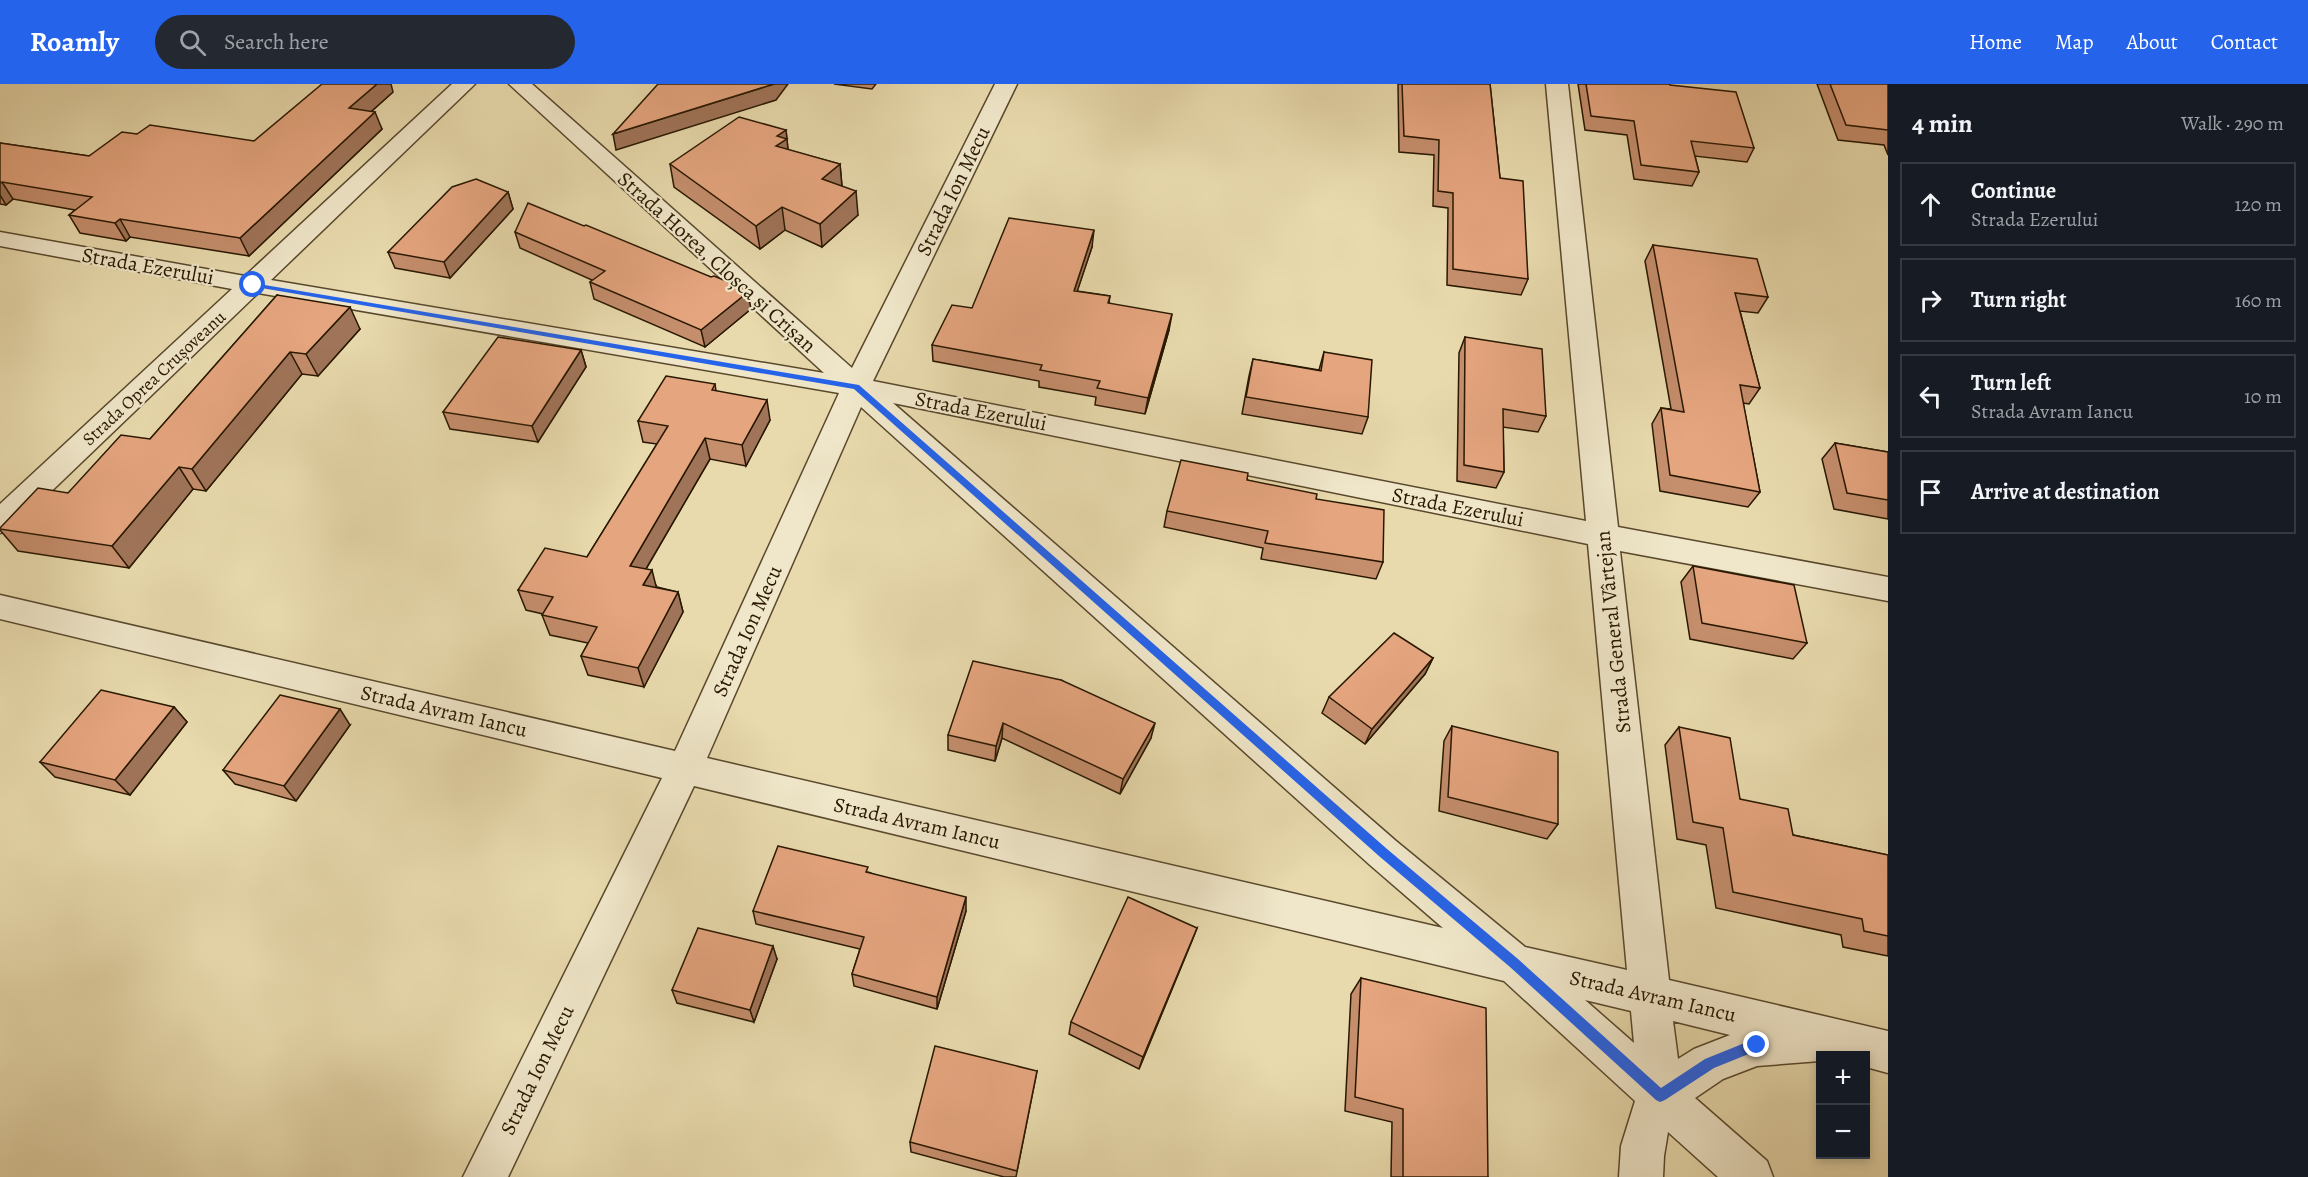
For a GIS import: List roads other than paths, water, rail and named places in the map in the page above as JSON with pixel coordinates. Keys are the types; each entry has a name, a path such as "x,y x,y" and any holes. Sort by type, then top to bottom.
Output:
{"street":[{"name":"Strada Oprea Crușoveanu","path":"0,522 464,84"},
{"name":"Strada Horea, Cloșca și Crișan","path":"520,84 856,387 1383,852 1514,963 1751,1177"},
{"name":"Strada Ion Mecu","path":"485,1177 685,768 856,387 1006,84"},
{"name":"Strada General Vârtejan","path":"1557,84 1660,1095 1650,1117 1640,1161 1641,1177"},
{"name":"Strada Ezerului","path":"0,239 253,285 856,387 1604,536 1888,589"},
{"name":"Strada Avram Iancu","path":"0,607 1888,1052"},
{"name":"Strada Avram Iancu","path":"1660,1095 1709,1064 1757,1045 1834,1039"}]}
